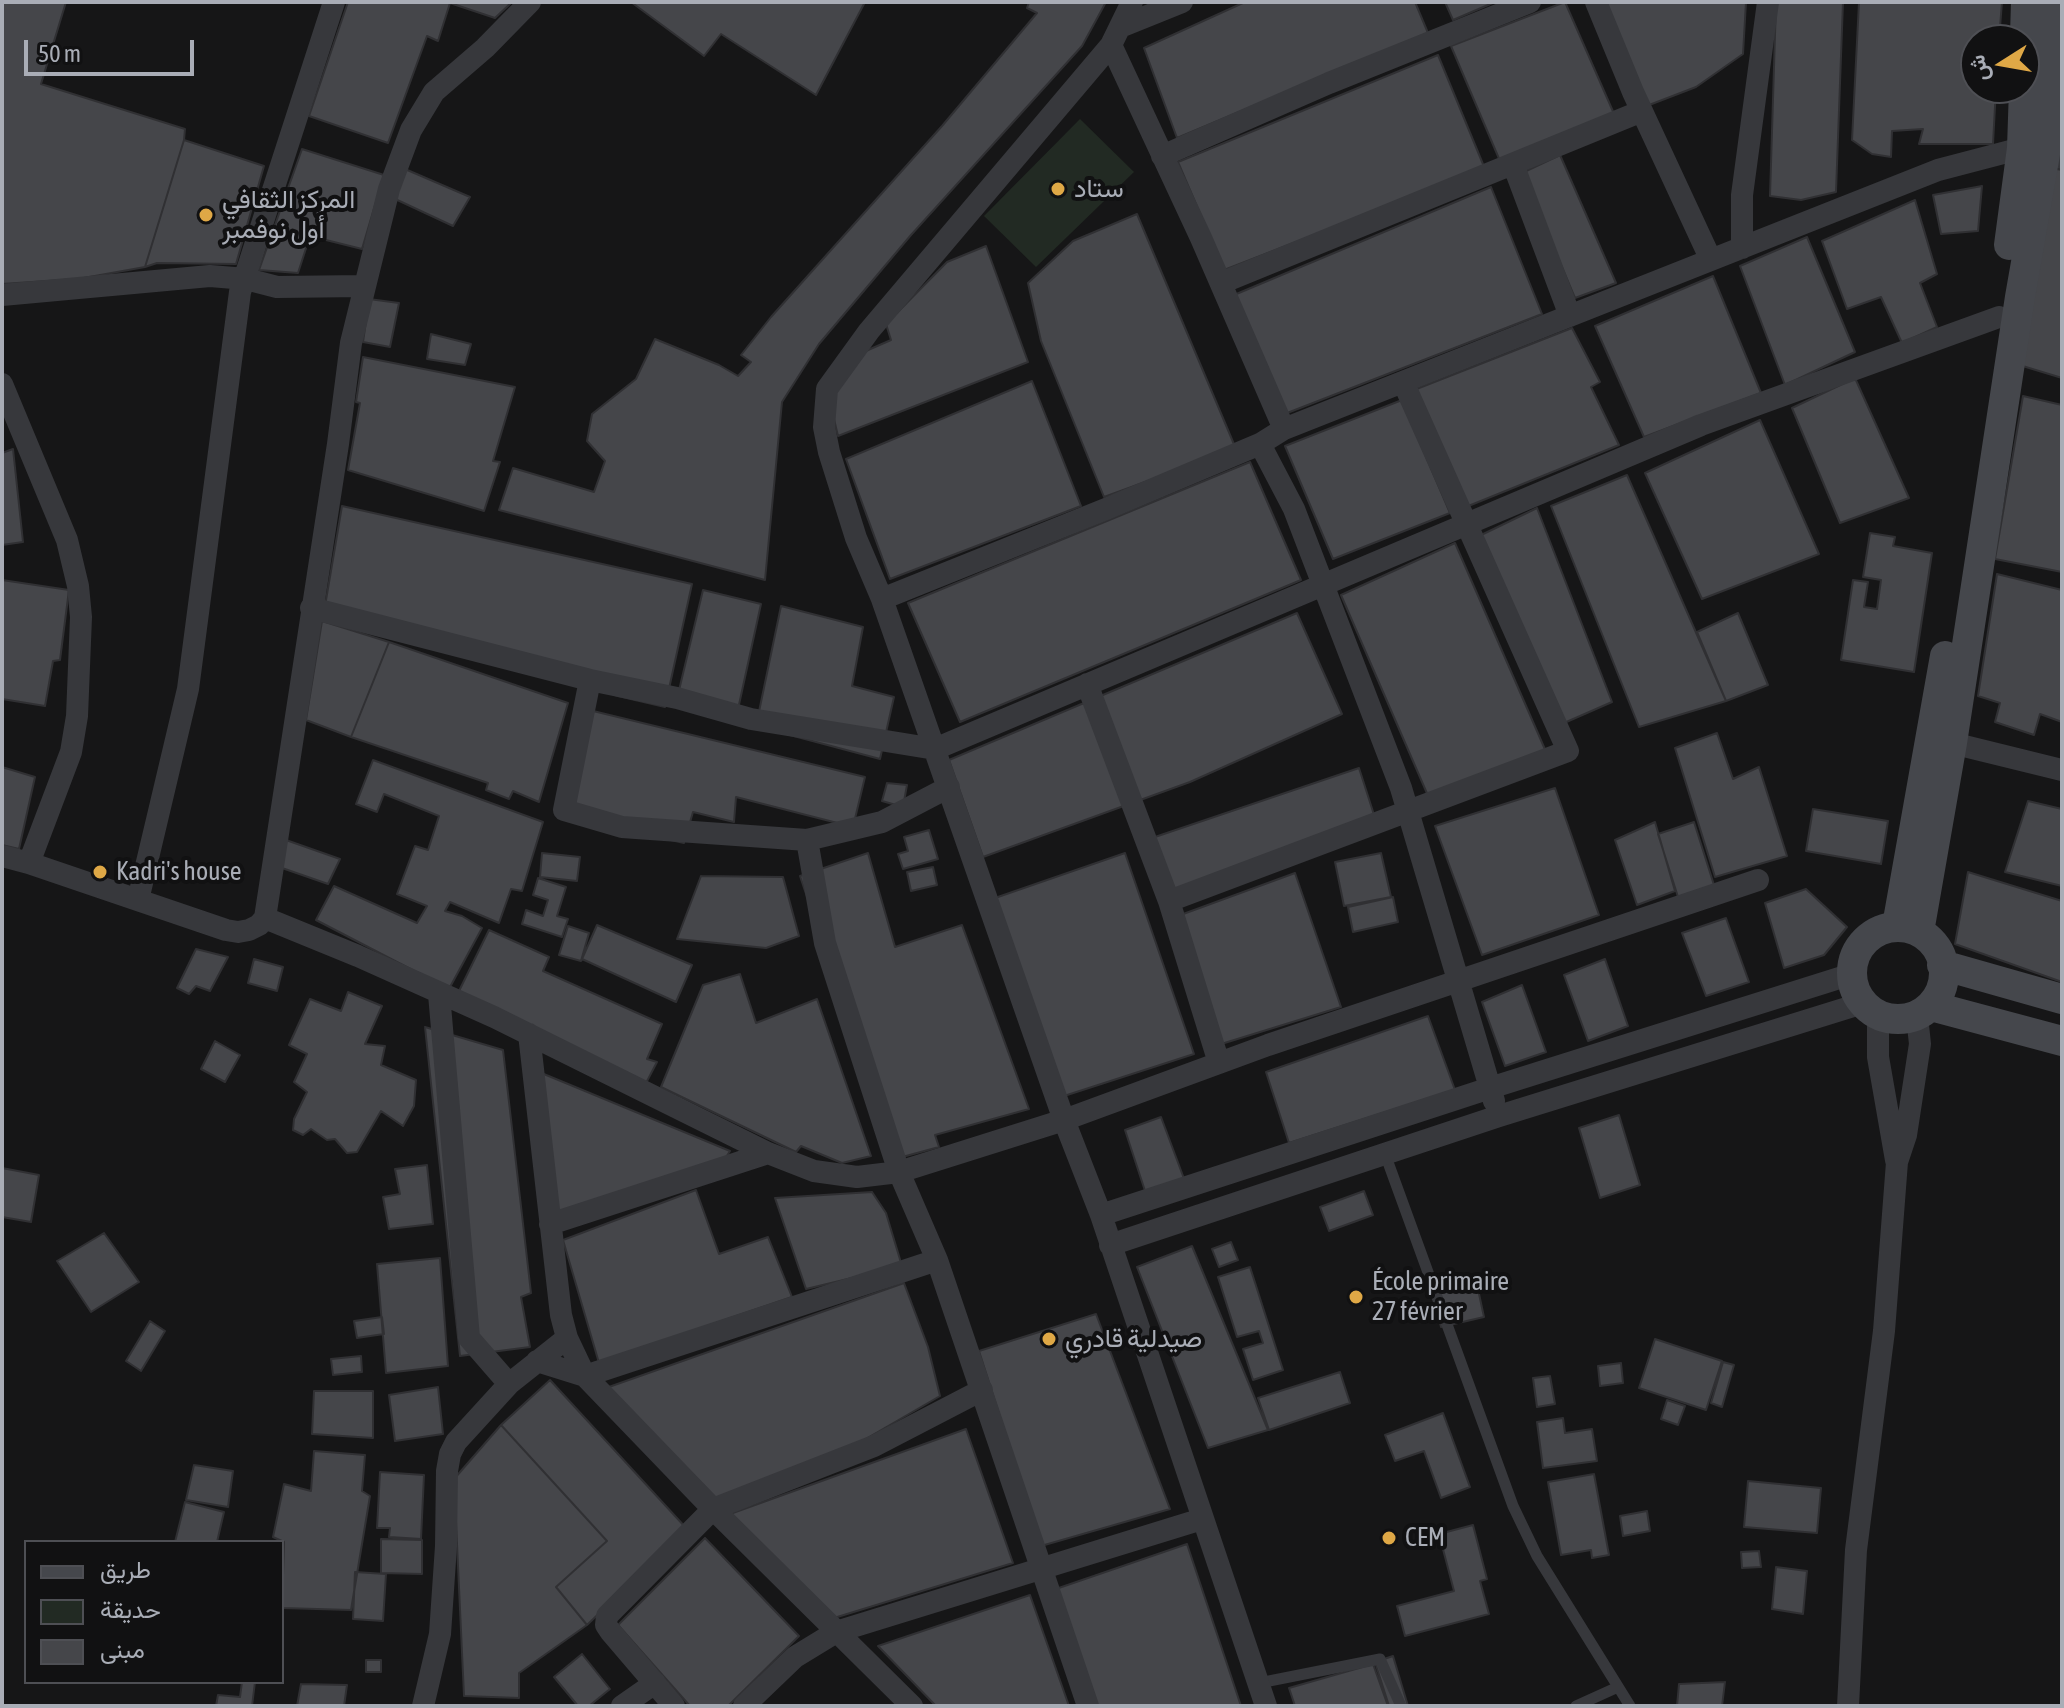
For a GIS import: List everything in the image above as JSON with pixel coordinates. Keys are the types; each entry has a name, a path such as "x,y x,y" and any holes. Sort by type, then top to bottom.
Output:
{"street":[{"path":"138,900 188,689 240,292 334,2"},
{"path":"2,856 238,932 259,925 265,918 351,343 389,189 411,130 434,92 485,48 530,2"},
{"path":"1132,2 1115,36 869,331 827,389 824,418 829,452 856,538 882,599 1064,1120 1101,1215 1266,1706"},
{"path":"1115,36 1182,2"},
{"path":"1162,156 1329,83 1530,2"},
{"path":"1596,2 1711,260"},
{"path":"1742,248 1742,195 1768,2"},
{"path":"2025,24 2026,2"},
{"path":"1908,929 1952,743 2043,153 2052,2"},
{"path":"1115,36 1162,156 1284,429"},
{"path":"1908,929 1957,583 1999,317 2043,153 2029,104"},
{"path":"1221,283 1642,111"},
{"path":"882,599 1260,444 1284,429 1938,170 2043,153"},
{"path":"1513,164 1570,316"},
{"path":"2,295 210,276 246,279 277,287 364,286"},
{"path":"311,608 751,719 935,749 1701,425 1999,317"},
{"path":"2,384 67,540 78,586 81,617 77,716 71,752 29,863"},
{"path":"1169,901 1568,751 1404,384"},
{"path":"1260,444 1294,509 1408,813 1499,1116"},
{"path":"590,680 564,810 622,827 807,840 882,822 949,787"},
{"path":"1087,684 1169,901 1219,1063"},
{"path":"1952,743 2062,770"},
{"path":"807,840 825,943 899,1172 937,1260 1088,1706"},
{"path":"265,918 358,956 529,1034 768,1153 814,1171 857,1177 899,1172 1064,1120 1219,1063 1758,880"},
{"path":"1848,1706 1856,1550 1884,1331 1897,1162 1906,1135 1924,1011 1943,986 1941,955 1932,942 1908,929 1877,932 1864,942 1854,958 1852,974 1855,989 1871,1009 1897,1162"},
{"path":"1942,965 2062,999"},
{"path":"1101,1215 1852,974"},
{"path":"439,994 469,1338 509,1384"},
{"path":"1110,1245 1499,1116 1871,1009 1901,1020 1924,1011 2062,1041"},
{"path":"529,1034 561,1315 567,1338 585,1376 713,1509 912,1706"},
{"path":"550,1224 768,1153"},
{"path":"537,1361 585,1376 937,1260"},
{"path":"423,1706 440,1634 450,1454 456,1442 509,1384 567,1338"},
{"path":"674,1706 610,1631 606,1625 607,1616 713,1509 874,1446 982,1390"},
{"path":"744,1706 795,1657 836,1632 1202,1519"},
{"path":"622,1706 655,1683"}],"lane":[{"path":"1385,1154 1513,1506 1537,1556 1630,1706"},
{"path":"1259,1683 1380,1659 1401,1706"},
{"path":"1576,1706 1618,1687"}],"green space":[{"path":"1080,119 1134,172 1036,267 984,216"}],"building":[{"path":"2,2 66,2 41,84 185,129 145,267 78,279 2,284"},
{"path":"348,2 512,2 495,18 450,3 438,41 427,36 388,143 309,116"},
{"path":"631,2 865,2 816,95 721,34 704,56"},
{"path":"1029,2 1106,2 1082,46 911,235 819,344 782,402 765,580 499,510 513,468 594,492 605,461 587,441 592,414 636,379 655,339 738,376 751,362 741,355 771,317 942,126 1037,13 1027,8"},
{"path":"1245,2 1415,2 1428,33 1177,138 1144,48"},
{"path":"1445,2 1495,2 1453,20"},
{"path":"1565,2 1615,116 1500,161 1451,46"},
{"path":"1603,2 1746,2 1743,54 1696,87 1644,107"},
{"path":"1776,2 1843,2 1836,192 1801,200 1770,196"},
{"path":"1859,2 2002,2 2000,24 1960,24 1960,104 1995,104 1993,144 1919,144 1923,129 1892,131 1891,157 1872,154 1852,140"},
{"path":"1438,55 1485,169 1224,270 1178,162"},
{"name":"المركز الثقافي أول نوفمبر","path":"184,140 264,166 236,264 157,263 145,267"},
{"path":"302,149 384,175 362,249 310,236 298,273 259,270"},
{"path":"1560,155 1616,283 1575,298 1522,173"},
{"path":"2051,168 2062,170 2062,378 2016,364"},
{"path":"405,169 470,197 453,226 393,198"},
{"path":"1982,186 1978,231 1941,234 1933,195"},
{"path":"1491,187 1542,314 1282,415 1234,295"},
{"path":"1915,200 1937,274 1920,283 1937,327 1902,343 1881,297 1847,309 1822,241"},
{"path":"1137,214 1236,449 1104,497 1041,341 1028,283 1073,241"},
{"path":"1807,237 1855,352 1785,385 1740,266"},
{"path":"986,246 1028,362 838,436 829,398 852,357 891,340 886,324 947,262"},
{"path":"1713,276 1761,393 1644,437 1595,326"},
{"path":"369,299 399,303 390,347 363,342"},
{"path":"1572,328 1600,382 1591,387 1619,445 1461,509 1414,390"},
{"path":"431,334 471,344 465,365 427,359"},
{"path":"363,357 515,387 493,461 500,462 484,511 348,470 360,403 356,402"},
{"path":"1855,378 1909,498 1840,523 1792,408"},
{"path":"1032,381 1081,506 890,579 846,459"},
{"path":"2023,396 2062,405 2062,572 1995,559"},
{"path":"1402,400 1450,513 1333,559 1285,446"},
{"path":"1760,420 1819,554 1702,599 1645,473"},
{"path":"13,449 23,542 2,545 2,453"},
{"path":"1250,462 1301,580 960,722 908,603"},
{"path":"1627,475 1726,701 1639,727 1551,506"},
{"path":"342,506 692,584 665,707 618,696 325,606"},
{"path":"1537,508 1612,702 1555,727 1475,538"},
{"path":"1870,533 1895,537 1893,546 1932,553 1914,672 1841,660 1853,580 1868,582 1864,607 1877,609 1881,580 1863,577"},
{"path":"1455,543 1547,754 1429,798 1341,595"},
{"path":"1997,574 2062,590 2062,722 2040,714 2034,735 1995,722 2000,703 1978,696"},
{"path":"2,580 69,590 60,660 53,661 45,706 2,699"},
{"path":"703,590 761,604 735,723 675,707"},
{"path":"781,606 863,627 852,686 894,697 880,759 756,726"},
{"path":"1297,613 1342,714 1190,782 983,857 949,760"},
{"path":"1738,613 1768,685 1726,701 1697,632"},
{"path":"322,621 389,642 351,737 306,720"},
{"path":"389,642 568,703 539,802 513,791 509,799 486,790 488,783 351,737"},
{"path":"589,710 865,777 853,827 736,797 734,822 693,812 684,843 565,816"},
{"path":"1717,733 1733,779 1759,767 1787,856 1715,877 1675,748"},
{"path":"373,760 543,822 522,891 511,889 499,923 450,902 445,911 462,916 482,928 449,989 316,920 334,886 417,923 427,906 397,894 415,846 428,850 439,816 384,794 377,812 356,804"},
{"path":"2,767 35,777 19,849 2,845"},
{"path":"1359,768 1376,821 1167,895 1149,839"},
{"path":"887,783 907,785 903,807 882,801"},
{"path":"1555,788 1599,915 1482,955 1435,826"},
{"path":"2028,801 2062,809 2062,886 2005,872"},
{"path":"1813,809 1888,821 1881,864 1806,851"},
{"path":"1655,822 1675,891 1637,905 1615,840"},
{"path":"1694,822 1714,885 1678,897 1658,834"},
{"path":"929,830 938,859 903,869 898,854 908,851 904,837"},
{"path":"286,840 340,859 328,884 282,868"},
{"path":"542,853 580,857 577,881 540,877"},
{"path":"868,853 895,947 962,925 1029,1109 935,1135 939,1147 895,1159 800,876"},
{"path":"1125,853 1194,1054 1061,1097 995,898"},
{"path":"1381,853 1391,897 1344,906 1335,862"},
{"path":"933,867 937,885 911,891 907,872"},
{"path":"1968,872 2062,901 2062,982 1955,944"},
{"path":"1295,873 1341,1007 1218,1045 1175,917"},
{"path":"701,876 783,877 799,936 766,948 677,939"},
{"path":"538,878 566,887 557,916 568,919 562,937 522,924 526,910 543,916 548,900 533,895"},
{"path":"1806,889 1847,927 1824,955 1784,968 1765,903"},
{"path":"1393,897 1398,922 1353,932 1348,907"},
{"path":"1726,918 1749,982 1706,996 1682,933"},
{"path":"597,925 692,965 676,1002 582,959"},
{"path":"568,926 589,933 581,961 559,955"},
{"path":"489,930 549,957 543,971 662,1024 647,1059 657,1062 645,1085 459,991"},
{"path":"196,949 228,957 210,991 196,986 189,994 177,988"},
{"path":"254,959 283,967 277,991 248,983"},
{"path":"1605,959 1628,1026 1588,1041 1564,975"},
{"path":"740,974 756,1023 817,999 871,1156 842,1163 801,1146 796,1152 661,1087 703,985"},
{"path":"1522,985 1546,1052 1505,1066 1482,1002"},
{"path":"348,992 382,1006 365,1044 385,1046 381,1065 416,1080 414,1106 403,1126 381,1111 357,1152 347,1153 335,1139 327,1140 311,1129 303,1135 293,1130 294,1119 307,1092 294,1082 307,1054 289,1045 310,999 341,1011"},
{"path":"1428,1016 1455,1090 1289,1143 1266,1072"},
{"path":"425,1027 503,1050 531,1293 521,1297 530,1347 460,1356"},
{"path":"215,1041 240,1055 225,1082 201,1069"},
{"path":"539,1072 730,1151 725,1159 559,1219"},
{"path":"1619,1115 1640,1185 1600,1198 1579,1128"},
{"path":"1161,1117 1186,1184 1147,1197 1125,1130"},
{"path":"427,1165 433,1224 389,1229 383,1197 400,1194 395,1169"},
{"path":"2,1168 39,1175 31,1222 2,1217"},
{"path":"696,1190 719,1254 768,1237 792,1297 599,1363 563,1240"},
{"path":"1364,1191 1373,1215 1329,1231 1320,1207"},
{"path":"872,1192 886,1213 902,1266 806,1289 775,1198"},
{"path":"104,1233 139,1282 91,1312 57,1261"},
{"path":"1231,1242 1238,1260 1219,1267 1212,1249"},
{"path":"1192,1246 1268,1430 1208,1448 1137,1267"},
{"path":"440,1258 448,1366 386,1373 377,1264"},
{"path":"1250,1267 1283,1370 1253,1380 1243,1349 1263,1343 1259,1331 1237,1337 1218,1277"},
{"path":"1438,1275 1441,1288 1476,1280 1484,1317 1441,1327 1429,1277"},
{"path":"904,1283 928,1347 940,1396 845,1451 717,1499 606,1388"},
{"path":"1096,1314 1170,1509 1041,1546 979,1351"},
{"path":"382,1317 384,1334 357,1338 354,1321"},
{"path":"150,1321 165,1331 141,1371 126,1361"},
{"path":"1655,1339 1722,1361 1706,1410 1639,1388"},
{"path":"361,1356 362,1372 333,1375 331,1359"},
{"path":"1723,1362 1734,1365 1722,1407 1711,1403"},
{"path":"1621,1363 1623,1383 1600,1386 1598,1366"},
{"path":"1340,1372 1350,1403 1269,1430 1258,1398"},
{"path":"1550,1376 1555,1404 1537,1407 1533,1378"},
{"path":"550,1380 687,1529 587,1625 556,1587 607,1541 501,1425"},
{"path":"438,1387 443,1434 395,1441 389,1395"},
{"path":"314,1391 373,1391 373,1438 312,1434"},
{"path":"1667,1400 1685,1406 1678,1425 1661,1419"},
{"path":"1443,1413 1470,1487 1441,1498 1424,1451 1395,1461 1385,1435"},
{"path":"1563,1418 1565,1433 1592,1429 1597,1461 1543,1468 1537,1422"},
{"path":"501,1425 607,1541 556,1587 587,1625 519,1673 519,1698 464,1696 454,1479"},
{"path":"966,1429 1013,1563 834,1618 730,1514"},
{"path":"314,1451 365,1455 362,1491 370,1496 351,1610 284,1608 284,1540 273,1537 284,1484 311,1491"},
{"path":"194,1465 233,1471 228,1507 186,1500"},
{"path":"380,1472 424,1475 421,1539 389,1537 390,1528 377,1528"},
{"path":"1594,1474 1609,1555 1592,1558 1591,1550 1561,1555 1548,1482"},
{"path":"1748,1481 1821,1488 1817,1533 1744,1527"},
{"path":"185,1502 224,1512 217,1540 176,1540"},
{"path":"1647,1511 1650,1531 1623,1536 1620,1516"},
{"path":"1473,1525 1487,1579 1480,1581 1489,1614 1405,1636 1397,1606 1454,1591 1439,1534"},
{"path":"705,1538 799,1636 728,1706 690,1706 618,1625"},
{"path":"381,1539 422,1540 422,1574 381,1573"},
{"path":"1187,1544 1241,1706 1090,1706 1050,1591"},
{"path":"1759,1551 1761,1567 1742,1568 1741,1552"},
{"path":"1776,1567 1807,1571 1803,1614 1772,1609"},
{"path":"355,1572 386,1574 383,1621 353,1619"},
{"path":"1030,1595 1069,1706 936,1706 878,1646"},
{"path":"582,1654 610,1689 589,1706 578,1706 554,1677"},
{"path":"1393,1656 1408,1706 1389,1706 1375,1662"},
{"path":"366,1660 381,1660 381,1672 366,1672"},
{"path":"1373,1664 1388,1706 1295,1706 1289,1688"},
{"path":"1725,1682 1722,1706 1677,1706 1679,1684"},
{"path":"242,1684 255,1684 252,1706 216,1706 218,1695 240,1697"},
{"path":"301,1684 347,1685 344,1706 297,1706"}],"place":[{"name":"ستاد","path":"1058,189"},
{"name":"المركز الثقافي أول نوفمبر","path":"206,215"},
{"name":"Kadri's house","path":"100,872"},
{"name":"École primaire 27 février","path":"1356,1297"},
{"name":"صيدلية قادري","path":"1049,1339"},
{"name":"CEM","path":"1389,1538"}]}
